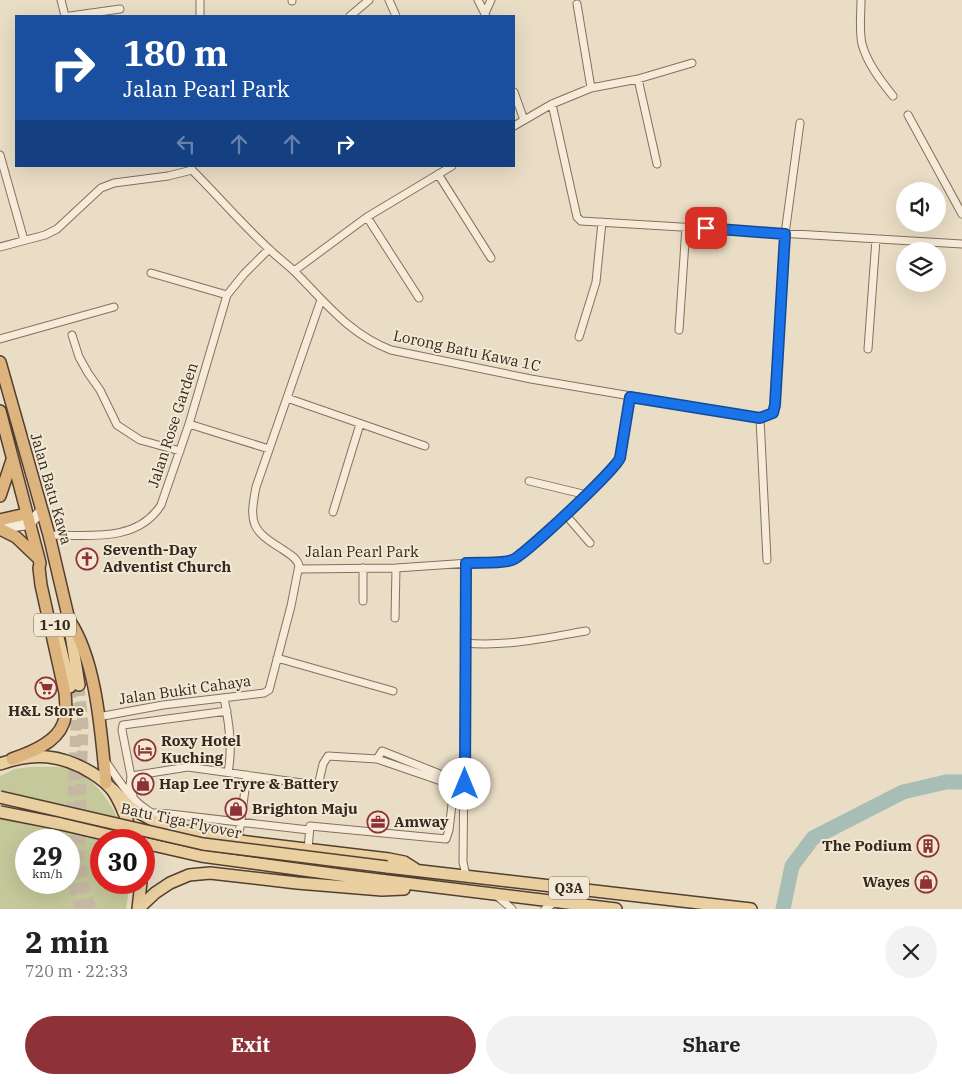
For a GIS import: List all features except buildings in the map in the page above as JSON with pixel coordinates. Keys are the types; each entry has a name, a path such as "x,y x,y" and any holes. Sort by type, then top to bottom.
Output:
{"highway":[{"name":"Jalan Batu Kawa","path":"0,362 35,517 39,564"},
{"name":"Jalan Batu Kawa","path":"0,411 12,458 35,517 49,535 69,620"},
{"path":"0,496 12,458"},
{"path":"0,520 35,517"},
{"path":"0,528 16,537 39,564 41,585 65,686 66,710 63,724 57,735 38,748 12,760"},
{"path":"69,620 77,632 87,658 109,786"}],"main road":[{"path":"0,528 35,517"},
{"name":"Jalan Batu Kawa","path":"39,564 75,686 69,620"},
{"path":"0,764 20,757 46,756 63,759 85,769 109,786 132,809 156,822 186,831 238,841 404,862 417,871"},
{"path":"109,786 121,804 130,829"},
{"name":"Batu Tiga Flyover","path":"0,797 203,844 417,871"},
{"name":"Batu Tiga Flyover","path":"0,812 90,831"},
{"name":"Batu Tiga Flyover","path":"155,846 201,856 496,895 550,906 616,909"},
{"name":"Q3A","path":"417,871 750,909"},
{"path":"138,908 170,883 189,875 210,873 382,890 403,890 418,885"},
{"path":"138,908 140,894"}],"street":[{"path":"61,0 64,15"},
{"path":"200,0 200,15"},
{"path":"351,15 369,0"},
{"path":"389,0 396,15"},
{"path":"478,0 486,15"},
{"path":"486,15 491,0"},
{"path":"861,0 860,27 862,45 872,65 893,96"},
{"path":"577,4 591,88"},
{"path":"77,15 120,9"},
{"path":"515,125 552,104 591,88 638,79 692,63"},
{"path":"638,79 657,164"},
{"path":"515,95 524,120"},
{"path":"552,104 576,217 581,221 962,244"},
{"path":"908,115 962,214"},
{"path":"767,560 760,418 773,413 775,405 785,234 800,123"},
{"path":"0,154 24,240"},
{"path":"294,271 367,217 450,167"},
{"path":"0,247 45,235 57,229 101,188 114,183 168,176 192,168"},
{"name":"Lorong Batu Kawa 1C","path":"192,168 269,249 294,271 321,300 360,335 371,342 391,350 531,379 760,418"},
{"path":"438,174 491,258"},
{"path":"367,217 419,298"},
{"path":"579,337 596,282 602,222"},
{"path":"679,330 686,227"},
{"path":"868,349 876,238"},
{"name":"Jalan Rose Garden","path":"49,535 118,534 134,529 154,516 161,505 189,424 227,295 244,274 269,249"},
{"path":"151,274 227,295"},
{"name":"Jalan Pearl Park","path":"321,300 256,487 252,507 252,520 260,534 298,561 300,569 396,568 513,560 587,495 616,465 620,458 630,397"},
{"path":"0,339 114,307"},
{"path":"72,335 79,357 100,390 117,425 140,440 180,451"},
{"path":"287,398 425,446"},
{"path":"189,424 269,449"},
{"path":"333,512 360,424"},
{"path":"529,481 587,495"},
{"path":"566,514 590,543"},
{"path":"466,563 464,862 468,877"},
{"path":"363,568 363,601"},
{"path":"395,618 396,568"},
{"name":"Jalan Bukit Cahaya","path":"98,717 131,710 264,693 269,690 300,569"},
{"path":"465,643 486,645 586,632"},
{"path":"277,658 394,691"},
{"path":"224,698 230,738 230,764 228,772"},
{"path":"133,796 122,730 123,726 227,711"},
{"path":"154,813 240,823 446,839 449,830 453,796 451,790 440,782 436,776 382,751 377,759"},
{"path":"131,776 188,767 318,786 323,764 328,756 377,759 465,784"},
{"path":"103,757 121,784 144,808 186,831"},
{"path":"238,841 247,775"},
{"path":"308,849 310,828"},
{"path":"496,895 512,909"}],"green space":[{"path":"56,767 74,770 88,778 95,785 109,802 122,829 90,829 90,894 128,894 126,909 0,909 0,776 15,769"}],"waterway":[{"path":"783,909 792,866 813,838 903,792 946,782 962,782"}],"tunnel":[{"path":"79,685 83,725 79,856 84,888 91,909"},
{"path":"70,687 76,726 70,857 75,890 81,909"}],"place":[{"name":"Seventh-Day Adventist Church","path":"87,559"},
{"name":"H&L Store","path":"46,688"},
{"name":"Roxy Hotel Kuching","path":"145,750"},
{"name":"Hap Lee Tryre & Battery","path":"143,784"},
{"name":"Brighton Maju","path":"236,809"},
{"name":"Amway","path":"378,822"},
{"name":"The Podium","path":"928,846"},
{"name":"Wayes","path":"926,882"}],"route":[{"path":"465,784 466,563 513,560 587,495 616,465 620,458 630,397 760,418 773,413 785,234 706,228"}]}
